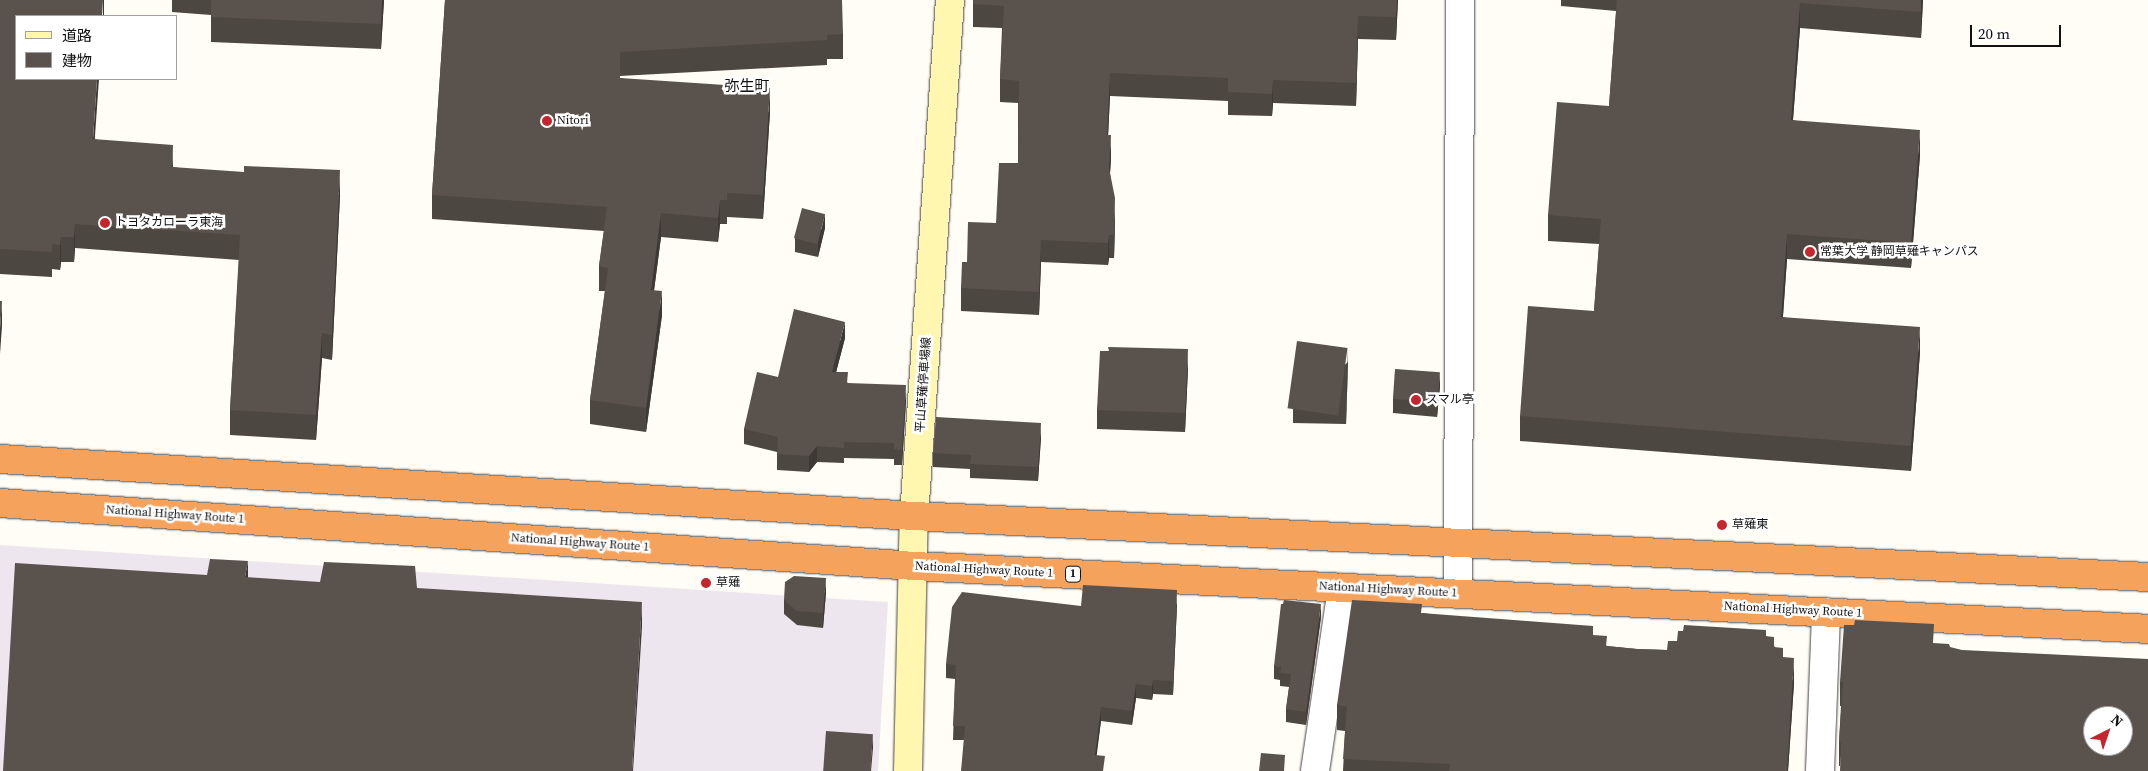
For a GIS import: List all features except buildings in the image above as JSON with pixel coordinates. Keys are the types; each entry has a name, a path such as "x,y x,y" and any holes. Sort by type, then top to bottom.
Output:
{"highway":[{"path":"0,459 914,516 2148,577"},
{"name":"National Highway Route 1","path":"0,503 915,566 2148,629"}],"main road":[{"name":"平山草薙停車場線","path":"908,771 915,566 914,516 950,0"}],"street":[{"path":"1458,594 1460,0"},
{"path":"1315,771 1342,588"},
{"path":"1820,771 1826,612"}],"shaded area":[{"path":"0,545 888,602 878,771 0,771"}],"place":[{"name":"Nitori","path":"547,121"},
{"name":"トヨタカローラ東海","path":"105,223"},
{"name":"常葉大学 静岡草薙キャンパス","path":"1810,252"},
{"name":"スマル亭","path":"1416,400"},
{"name":"草薙東","path":"1722,525"},
{"name":"草薙","path":"706,583"}],"district":[{"name":"弥生町","path":"747,86"}]}
